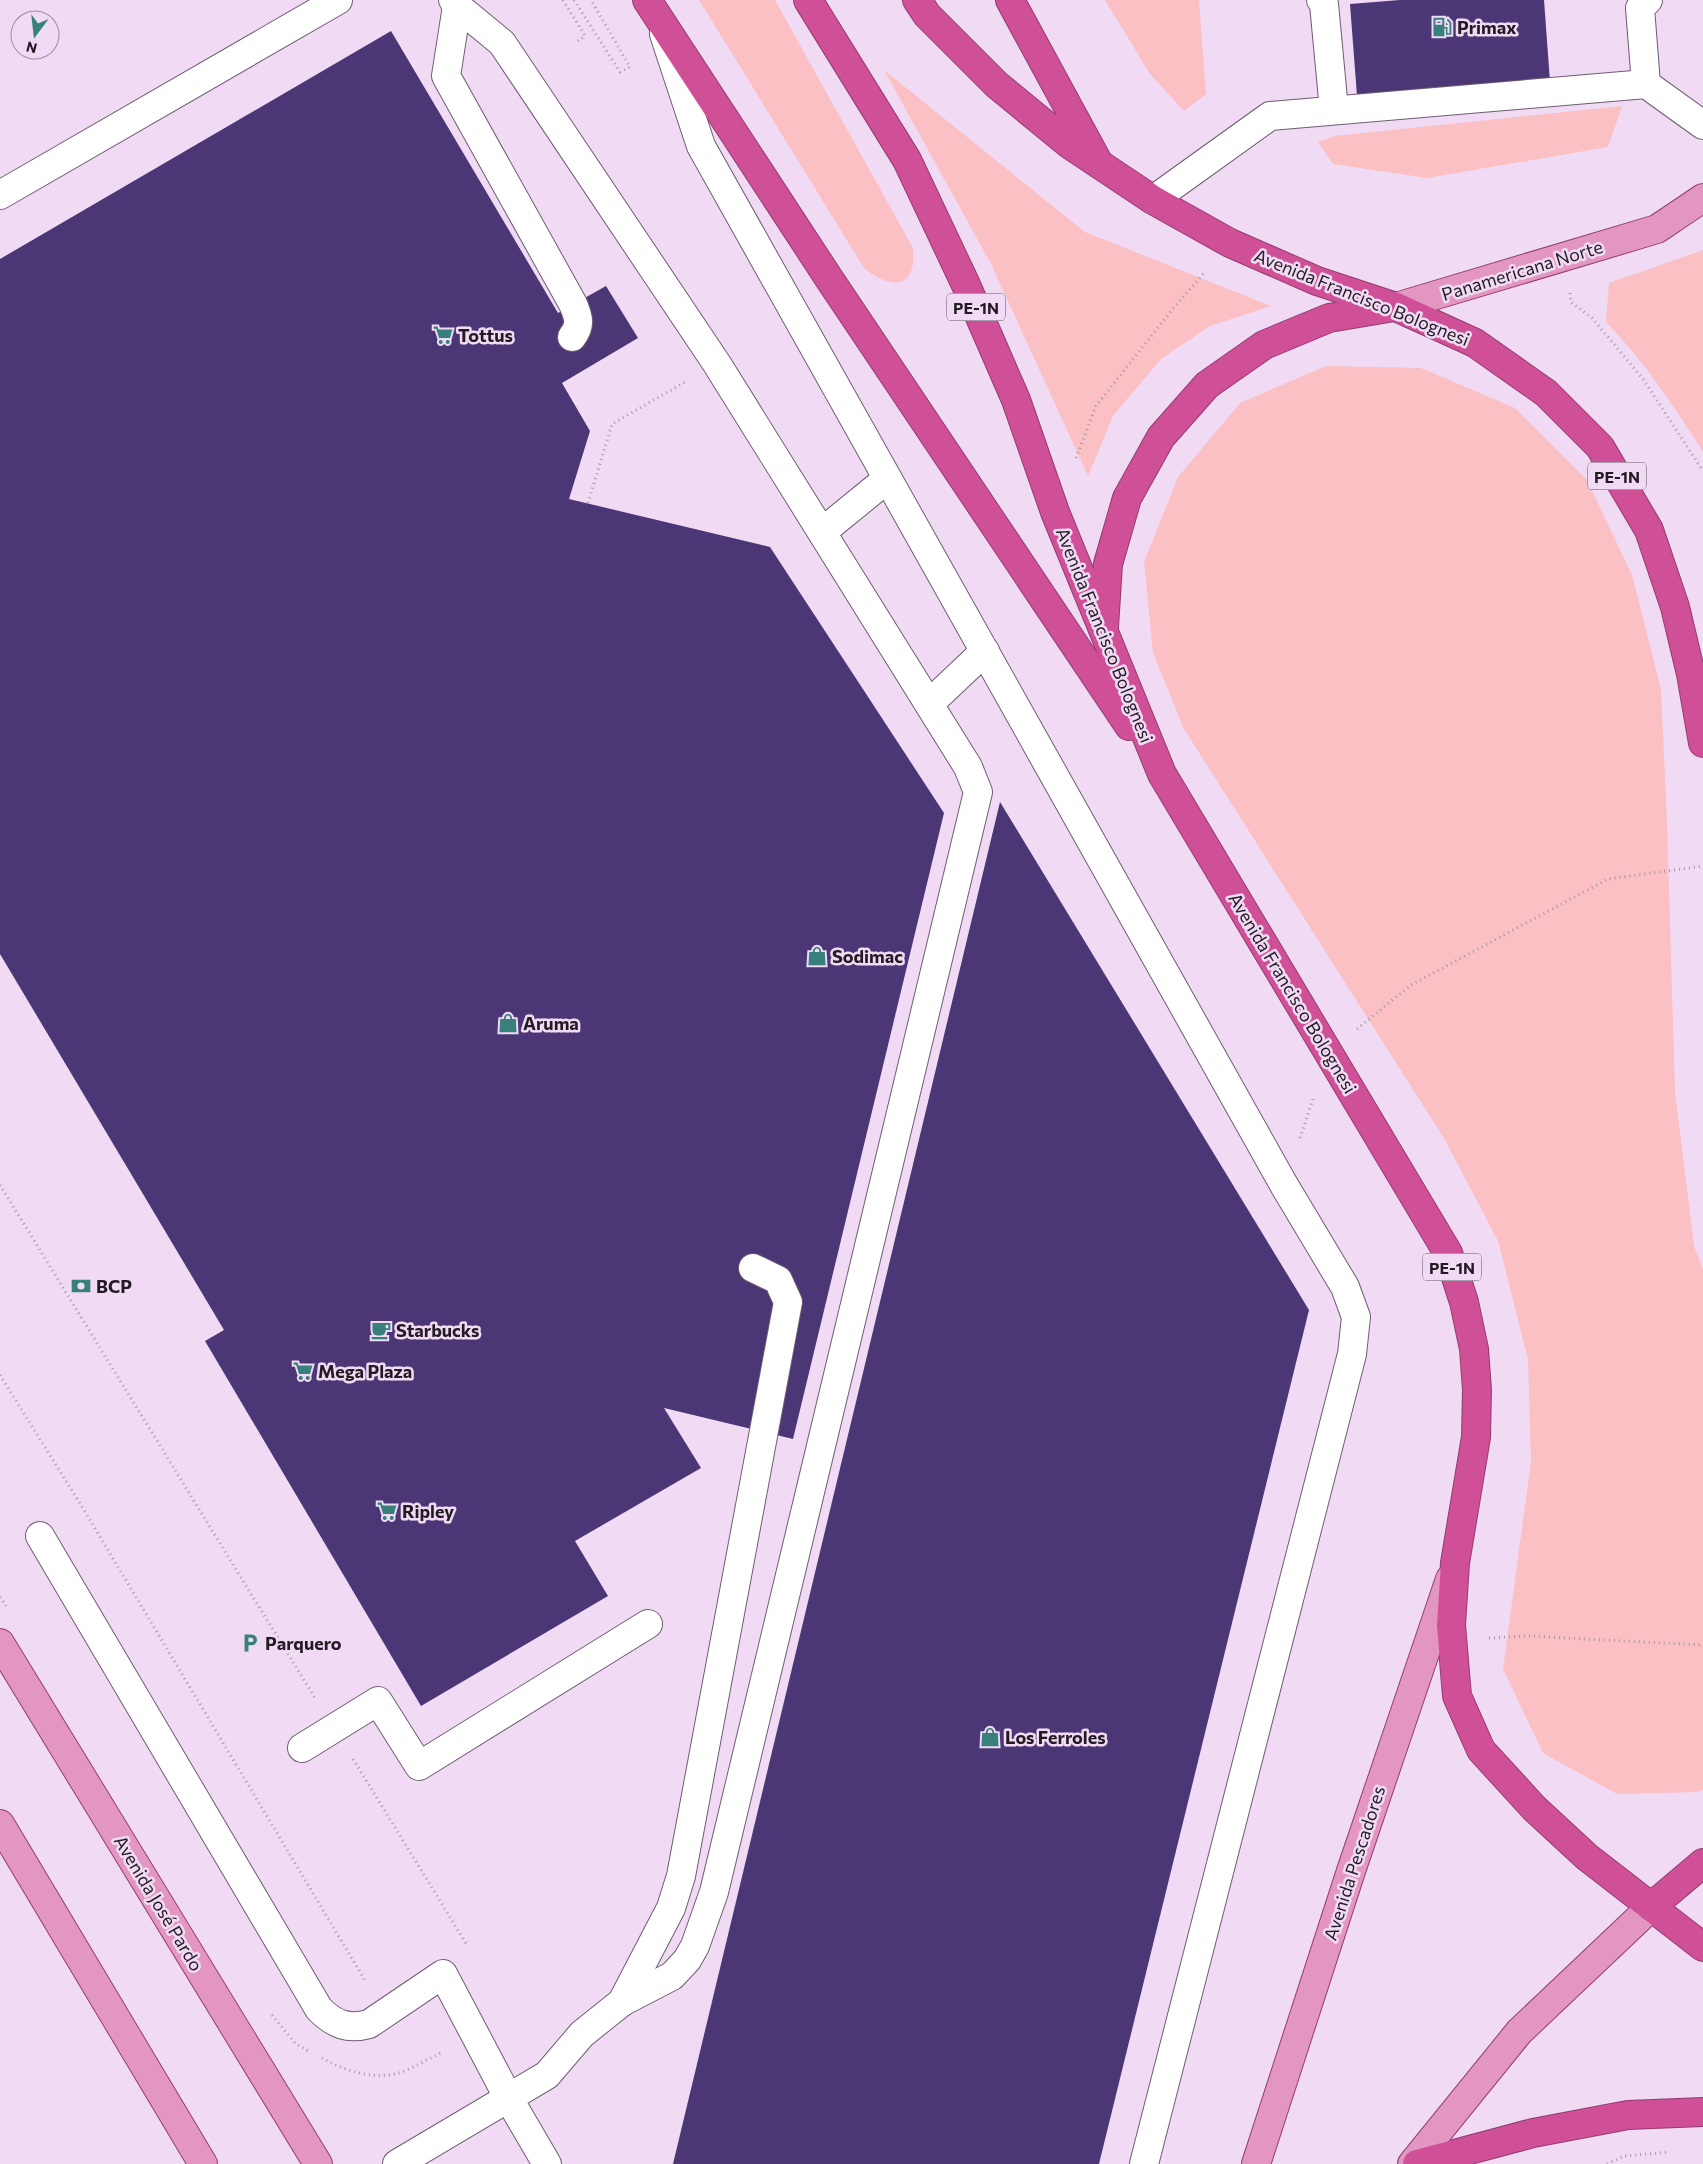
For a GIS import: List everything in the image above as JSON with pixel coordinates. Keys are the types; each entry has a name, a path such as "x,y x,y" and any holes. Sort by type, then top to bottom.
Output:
{"highway":[{"name":"Avenida Francisco Bolognesi","path":"808,0 907,160 966,285 1016,400 1055,512 1162,774 1448,1253 1464,1302 1474,1358 1477,1390 1476,1437 1455,1563 1451,1625 1457,1696 1481,1750 1534,1808 1587,1857 1703,1946"},
{"name":"Avenida Francisco Bolognesi","path":"917,0 927,15 997,85 1069,144 1153,200 1230,243 1317,281 1396,307 1476,343 1546,393 1600,447 1649,530 1675,607 1691,674 1703,743"},
{"path":"1010,0 1100,165"},
{"path":"653,9 828,277 1162,774"},
{"name":"Panamericana Norte","path":"1104,634 1108,564 1115,539 1127,498 1161,436 1207,385 1264,345 1329,318 1396,307"},
{"path":"1650,1907 1703,1863"},
{"path":"1417,2164 1533,2133 1628,2115 1703,2112"}],"main road":[{"name":"Panamericana Norte","path":"1396,307 1657,229 1703,198"},
{"name":"Avenida Pescadores","path":"1256,2164 1350,1871 1455,1563"},
{"name":"Avenida José Pardo","path":"0,1643 318,2164"},
{"path":"0,1824 204,2164"},
{"path":"1412,2164 1519,2032 1650,1907"}],"street":[{"path":"0,195 338,0"},
{"path":"1320,0 1324,4 1334,110"},
{"path":"1646,84 1640,8 1648,0"},
{"path":"455,3 446,76 573,304 579,318 578,328 572,337"},
{"path":"397,2164 547,2076 582,2034 622,2002 672,1976 687,1960 695,1946 714,1892 978,792 968,767 717,364 502,43 455,3"},
{"path":"653,9 701,146 1284,1185 1345,1287 1356,1317 1352,1354 1144,2164"},
{"path":"1153,200 1270,116 1646,84 1703,125"},
{"path":"822,532 887,478"},
{"path":"929,704 984,651"},
{"path":"622,2002 671,1908 682,1876 767,1423 788,1302 778,1280 753,1268"},
{"path":"40,1536 319,2009 330,2020 342,2026 356,2028 369,2024 443,1974 509,2099 547,2164"},
{"path":"302,1748 378,1700 419,1766 648,1624"}],"path":[{"path":"563,0 585,36 575,43"},
{"path":"574,0 620,72 630,67 591,0"},
{"path":"1055,512 1096,406 1171,311 1230,243"},
{"path":"1573,286 1570,293 1572,302 1592,318 1643,379 1703,472"},
{"path":"588,503 612,424 717,364"},
{"path":"1284,1185 1329,1052 1411,985 1608,879 1703,866"},
{"path":"0,1186 320,1706"},
{"path":"0,1375 89,1518 369,1987"},
{"path":"0,1597 10,1614"},
{"path":"1451,1625 1490,1639 1528,1636 1703,1645"},
{"path":"354,1762 468,1947"},
{"path":"266,2007 296,2044 312,2053"},
{"path":"321,2057 337,2066 367,2074 400,2073 441,2053"},
{"path":"1607,2164 1624,2156 1674,2152"}],"shaded area":[{"path":"699,0 775,0 913,248 911,272 906,279 900,282 884,280 864,268"},
{"path":"1105,0 1199,0 1206,94 1184,111 1150,74"},
{"path":"884,70 1085,232 1271,306 1210,326 1161,359 1113,416 1088,476 991,264"},
{"path":"1622,106 1608,147 1427,178 1333,164 1318,142 1334,136"},
{"path":"1703,250 1703,452 1658,384 1606,322 1609,283"},
{"path":"1326,366 1421,368 1515,408 1587,480 1632,575 1661,689 1675,1091 1694,1246 1703,1269 1703,1790 1698,1792 1617,1794 1543,1753 1503,1669 1531,1461 1528,1359 1498,1241 1445,1140 1184,729 1153,653 1144,562 1178,477 1240,403"}],"building":[{"path":"1400,0 1544,0 1550,82 1357,96 1350,4"},
{"path":"391,31 558,313 606,286 638,338 562,383 590,431 569,499 770,547 944,813 793,1439 664,1408 701,1468 575,1541 608,1596 421,1706 205,1341 224,1330 0,954 0,259"},
{"name":"Los Ferroles","path":"1000,802 1309,1310 1099,2164 673,2164"}],"place":[{"name":"Primax","path":"1442,27"},
{"name":"Tottus","path":"443,335"},
{"name":"Sodimac","path":"817,956"},
{"name":"Aruma","path":"508,1023"},
{"name":"BCP","path":"81,1286"},
{"name":"Starbucks","path":"381,1330"},
{"name":"Mega Plaza","path":"303,1371"},
{"name":"Ripley","path":"387,1511"},
{"name":"Parquero","path":"250,1643"},
{"name":"Los Ferroles","path":"990,1737"}]}
